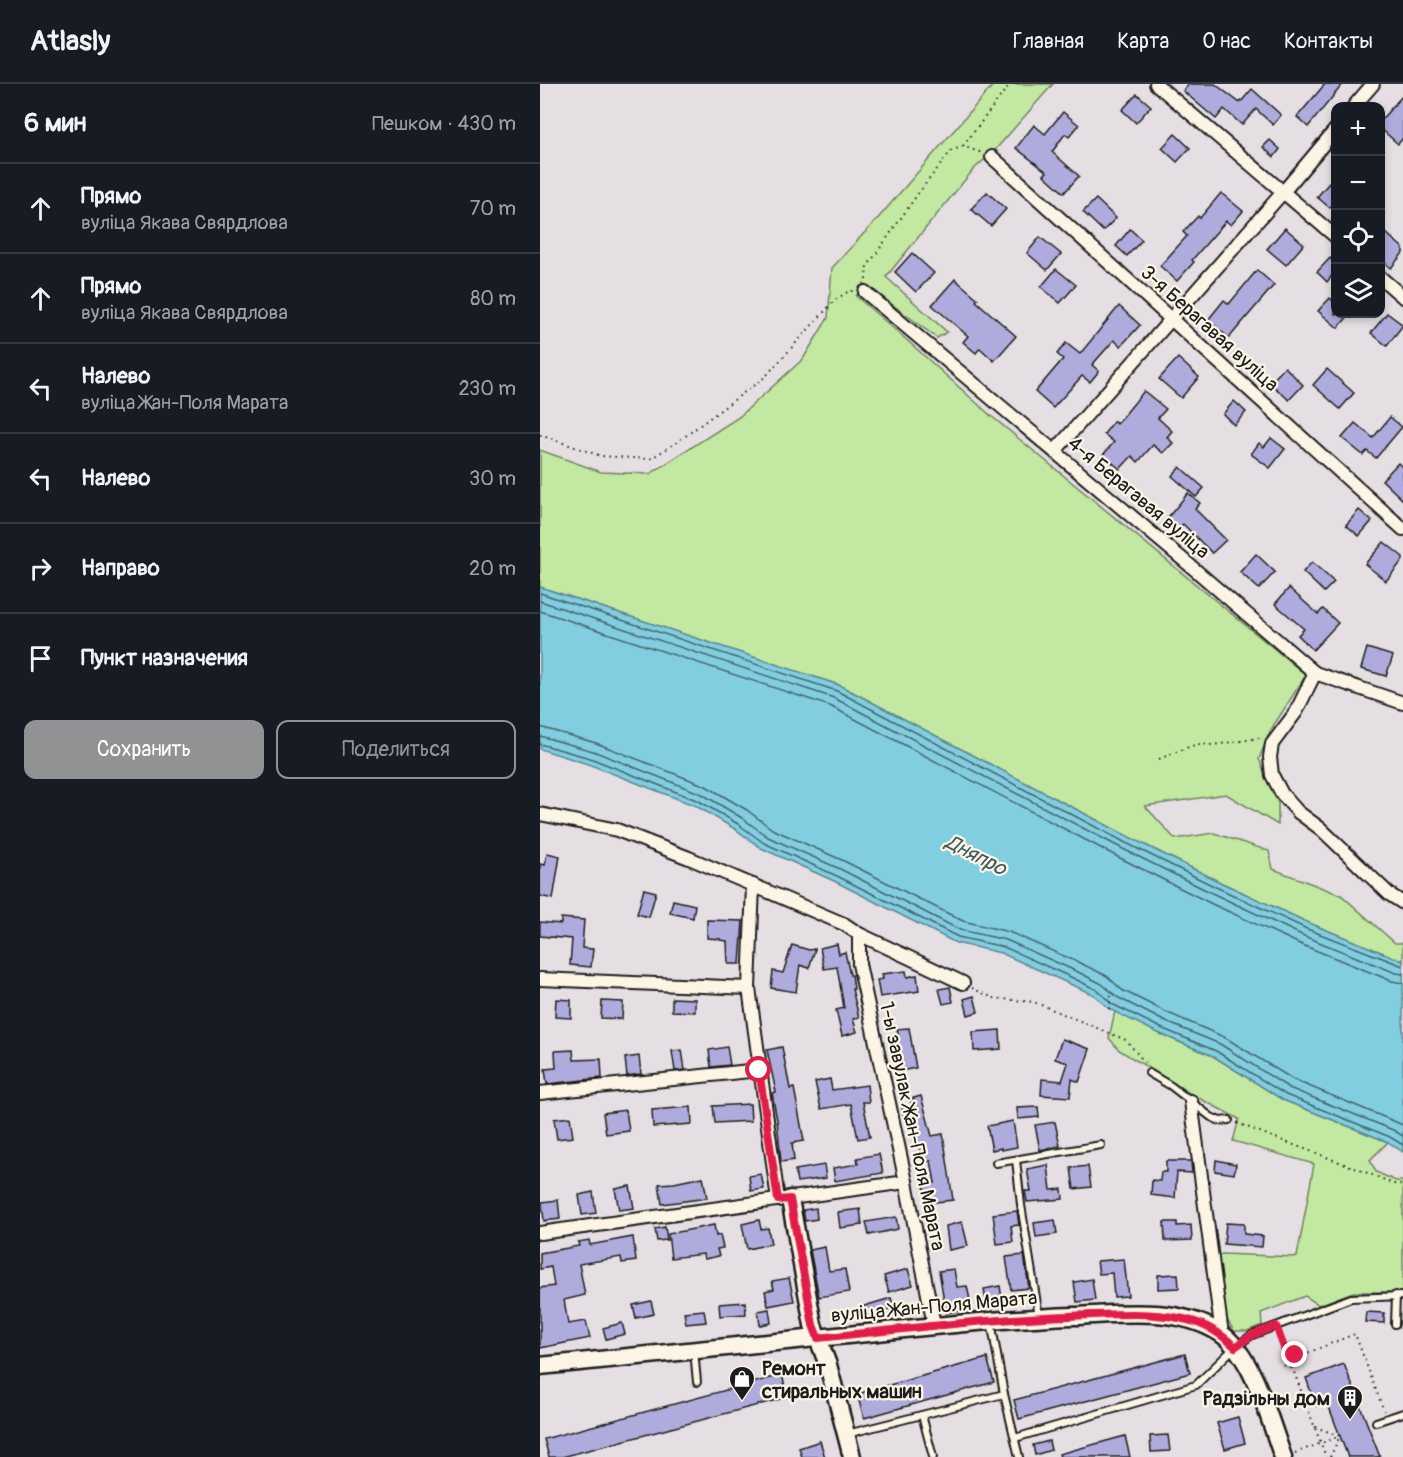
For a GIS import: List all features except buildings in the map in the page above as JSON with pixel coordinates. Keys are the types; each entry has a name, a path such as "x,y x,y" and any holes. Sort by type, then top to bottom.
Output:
{"street":[{"path":"1156,84 1331,233"},
{"path":"1357,102 1373,84"},
{"path":"1054,451 1284,191 1331,134"},
{"name":"3-я Берагавая вуліца","path":"992,157 1403,529"},
{"path":"1385,281 1403,297"},
{"name":"4-я Берагавая вуліца","path":"865,292 1315,673 1403,703"},
{"path":"1315,673 1296,712 1272,744 1270,757 1272,775 1282,794 1298,812 1321,829 1389,894 1403,903"},
{"path":"540,814 617,830 689,858 844,924 859,934 963,983"},
{"path":"753,885 749,988 759,1070 784,1200 813,1325 828,1365 852,1457"},
{"name":"1-ы завулак Жан-Поля Марата","path":"859,934 859,964 934,1325"},
{"path":"540,979 749,988"},
{"path":"540,1093 759,1070"},
{"path":"1191,1101 1222,1334 1245,1360 1287,1456"},
{"path":"540,1233 906,1182"},
{"name":"вуліца Жан-Поля Марата","path":"540,1366 934,1325 1039,1317 1146,1313 1181,1318 1204,1325 1222,1334"}],"lane":[{"path":"1149,1072 1211,1117 1220,1121 1229,1120"},
{"path":"996,1163 1101,1145"},
{"path":"1016,1160 1039,1317"},
{"path":"1015,1438 1196,1385 1235,1347 1252,1335 1351,1298 1399,1296 1395,1324"},
{"path":"991,1321 1004,1394 1019,1457"},
{"path":"694,1350 698,1382"},
{"path":"846,1434 1004,1394"},
{"path":"1376,1422 1403,1413"},
{"path":"922,1415 933,1457"}],"path":[{"path":"540,435 601,456 650,459 676,443 765,377 835,300 849,291 865,292 867,267 916,195 951,152 963,146 1010,84"},
{"path":"963,146 992,157"},
{"path":"1159,759 1191,746 1228,743 1278,734"},
{"path":"963,983 993,998 1034,1002 1126,1040 1144,1060 1149,1072"},
{"path":"1108,1008 1111,996"},
{"path":"1229,1120 1394,1184 1403,1185"},
{"path":"1276,1326 1286,1353"},
{"path":"1297,1357 1355,1334 1387,1418"},
{"path":"1292,1367 1285,1366 1282,1357 1291,1352 1297,1357"},
{"path":"1292,1367 1296,1364 1297,1357"},
{"path":"1292,1367 1328,1457"},
{"path":"1315,1427 1340,1436"},
{"path":"1287,1456 1340,1436"},
{"path":"1328,1457 1340,1436"}],"green space":[{"path":"994,84 1053,84 996,149 973,170 886,277 947,332 937,338 864,283 856,296 990,415 1306,675 1270,731 1259,759 1278,803 1278,825 1226,794 1145,806 1175,839 1214,833 1269,851 1273,869 1341,895 1395,943 1403,943 1403,961 1309,923 1222,883 1129,837 839,685 540,587 540,450 601,472 650,474 739,417 803,359 828,318 832,268"},
{"path":"1115,1011 1158,1033 1213,1056 1283,1100 1388,1142 1370,1160 1376,1172 1396,1181 1403,1181 1403,1292 1353,1292 1319,1305 1305,1296 1261,1313 1262,1325 1247,1331 1234,1331 1226,1318 1218,1256 1222,1254 1297,1257 1314,1164 1233,1141 1239,1119 1191,1094 1119,1050 1109,1038"}],"water":[{"name":"Дняпро","path":"540,587 839,685 1129,837 1222,883 1309,923 1403,961 1403,1152 1388,1142 1283,1100 1213,1056 1109,1009 1094,995 1001,953 956,943 834,881 761,848 735,829 696,806 588,764 540,749"}],"place":[{"name":"Ремонт стиральных машин","path":"742,1402"},
{"name":"Радзільны дом","path":"1350,1421"}],"route":[{"path":"759,1070 778,1200 790,1199 813,1325 818,1338 934,1325 1039,1317 1146,1313 1181,1318 1204,1325 1222,1334 1235,1347 1252,1335 1276,1326 1286,1353 1291,1352 1295,1355"}]}
